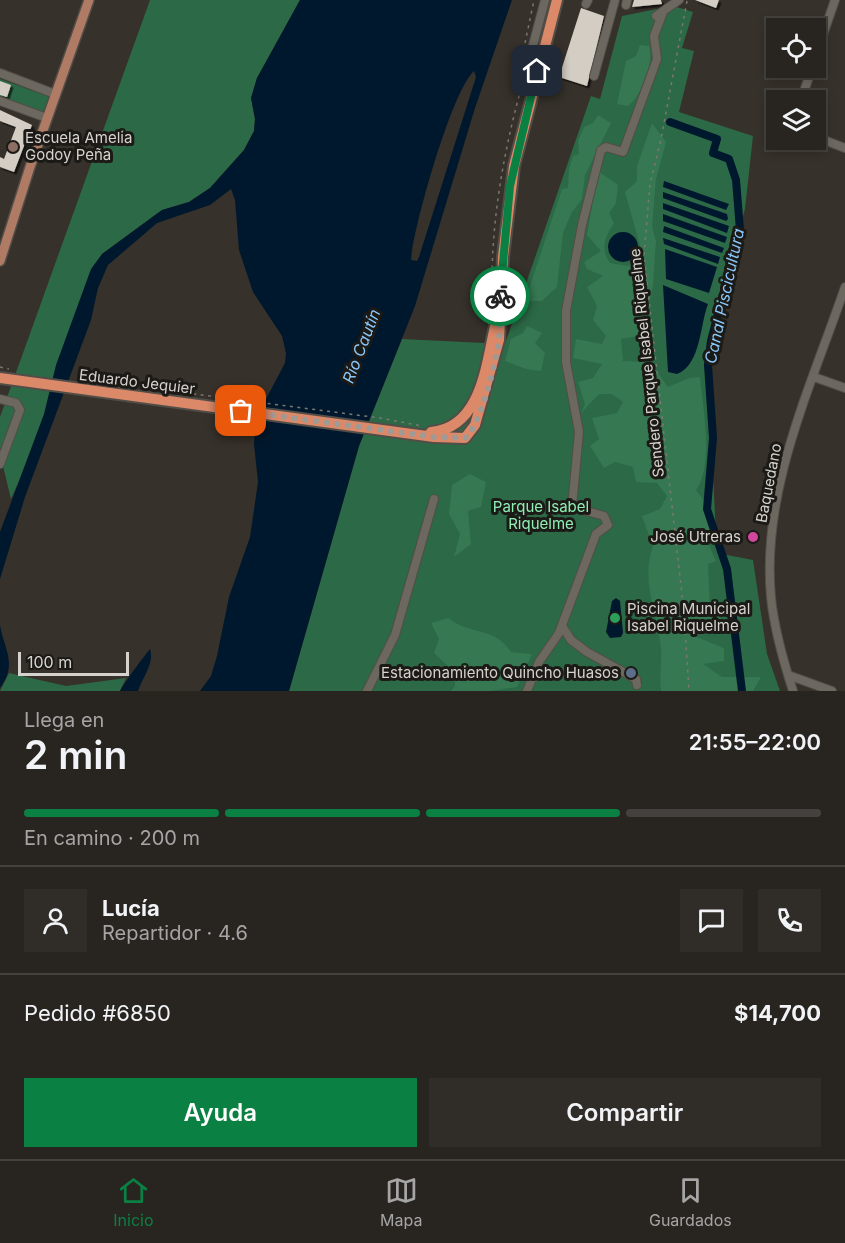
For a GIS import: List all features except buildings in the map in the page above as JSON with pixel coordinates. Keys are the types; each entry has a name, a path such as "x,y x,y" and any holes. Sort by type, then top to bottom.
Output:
{"highway":[{"path":"427,430 455,439 470,434 497,351 510,186 537,71 557,0"},
{"path":"427,430 451,428 472,406 485,366 500,305"},
{"name":"Eduardo Jequier","path":"0,378 427,430"}],"main road":[{"path":"0,261 3,241 89,0"}],"street":[{"path":"537,71 533,45 545,0"},
{"path":"594,76 615,0"},
{"path":"527,691 530,679 561,626 596,534 608,525 604,516 572,507 579,432 566,362 566,311 582,225 601,150 606,147 623,152 657,59 654,36 659,14 679,0"},
{"path":"826,27 835,0"},
{"path":"0,73 55,93"},
{"path":"0,101 47,118"},
{"path":"826,141 845,148"},
{"name":"Baquedano","path":"793,691 773,614 771,546 783,470 845,287"},
{"path":"814,377 845,388"},
{"path":"0,399 16,403 20,410 0,464"},
{"path":"367,691 395,635 434,499"},
{"path":"561,626 571,640 593,656 636,679 637,685"},
{"path":"788,675 832,691"}],"path":[{"name":"Sendero Parque Isabel Riquelme","path":"687,0 661,139 650,184 644,255 683,601 689,691"},
{"path":"147,388 427,430"}],"green space":[{"path":"150,0 300,0 257,78 251,98 255,119 254,131 244,150 210,188 189,202 162,210 102,254 31,454 11,499 0,454 0,417"},
{"name":"Parque Isabel Riquelme","path":"667,4 693,12 682,48 694,51 679,112 753,136 745,209 707,356 717,553 753,560 767,654 780,691 289,691 359,446 402,339 505,344 591,96 600,99 622,16 662,8"},
{"path":"640,45 649,46 650,61 646,79 638,95 628,106 617,104 626,61 636,56"},
{"path":"0,79 50,97 44,114 0,98"},
{"path":"598,115 611,123 585,175 582,199 572,212 563,233 557,287 542,301 525,301 562,189 568,188 569,169 573,156 579,154 578,141 584,127 593,123"},
{"path":"652,123 666,142 656,179 652,227 656,241 653,285 643,335 621,339 623,361 650,362 668,387 689,378 700,377 706,452 705,466 696,490 712,511 709,545 716,561 708,564 710,608 728,626 713,630 697,621 694,636 724,648 724,661 703,664 722,677 761,677 753,691 661,691 661,649 648,572 653,546 642,516 660,509 667,496 657,483 636,482 633,467 615,462 604,468 590,446 599,439 592,418 617,413 623,402 612,394 599,394 581,413 585,404 578,382 593,378 602,364 573,358 576,339 602,344 606,336 593,320 597,306 587,287 603,276 587,269 584,262 601,251 587,235 598,171 618,185 616,203 609,213 614,223 606,238 605,252 610,263 628,266 637,260 640,246 625,192 637,181 637,166"},
{"path":"527,326 542,333 535,343 545,353 541,371 526,369 505,361 511,339 523,333"},
{"path":"470,474 486,482 481,507 468,511 471,544 454,557 460,534 449,514 452,485"},
{"path":"448,618 457,624 497,638 511,652 532,654 517,687 491,691 451,691 455,686 455,673 434,653 439,639 431,623"},
{"path":"9,673 66,686 126,678 120,691 0,691"}],"water":[{"name":"Río Cautín","path":"300,0 512,0 475,108 415,306 359,446 289,691 200,691 211,676 229,597 250,537 258,482 254,444 256,418 285,363 286,353 282,336 253,292 239,250 235,200 231,189 210,205 157,223 108,265 98,288 91,320 25,497 0,579 0,532 44,414 56,365 91,269 102,254 162,210 189,202 210,188 244,150 254,131 255,119 251,98 257,78","holes":["474,71 476,77 419,257 417,261 411,260 426,191 445,131 465,83"]},
{"path":"664,181 729,204 726,210 663,187"},
{"path":"663,192 727,214 728,219 726,221 663,198"},
{"path":"663,203 729,226 727,233 663,209"},
{"path":"663,214 727,237 725,243 663,221"},
{"path":"664,226 724,248 722,253 663,232"},
{"path":"623,232 634,236 638,247 634,258 623,262 612,258 608,247 612,236"},
{"path":"663,238 720,257 718,264 664,244"},
{"path":"665,249 717,267 709,293 666,279"},
{"path":"663,285 708,304 695,353 685,369 677,374 668,372"},
{"name":"Piscina Municipal Isabel Riquelme","path":"616,598 620,601 623,633 621,637 610,638 606,632 612,601"},
{"path":"0,625 9,664 0,688"},
{"path":"150,649 151,660 138,691 120,691 130,676"}],"waterway":[{"name":"Canal Piscicultura","path":"670,122 717,139 713,153 729,159 736,180 740,230 711,341 708,365 713,438 707,509 727,569 742,691"}],"way so far":[{"path":"241,411 423,433 434,437 465,438 475,425 491,374 499,340 500,296"}],"place":[{"name":"Escuela Amelia Godoy Peña","path":"13,147"},
{"name":"José Utreras","path":"753,537"},
{"name":"Piscina Municipal Isabel Riquelme","path":"615,618"},
{"name":"Estacionamiento Quincho Huasos","path":"631,673"}],"route":[{"path":"500,296 510,186 537,71"}]}
